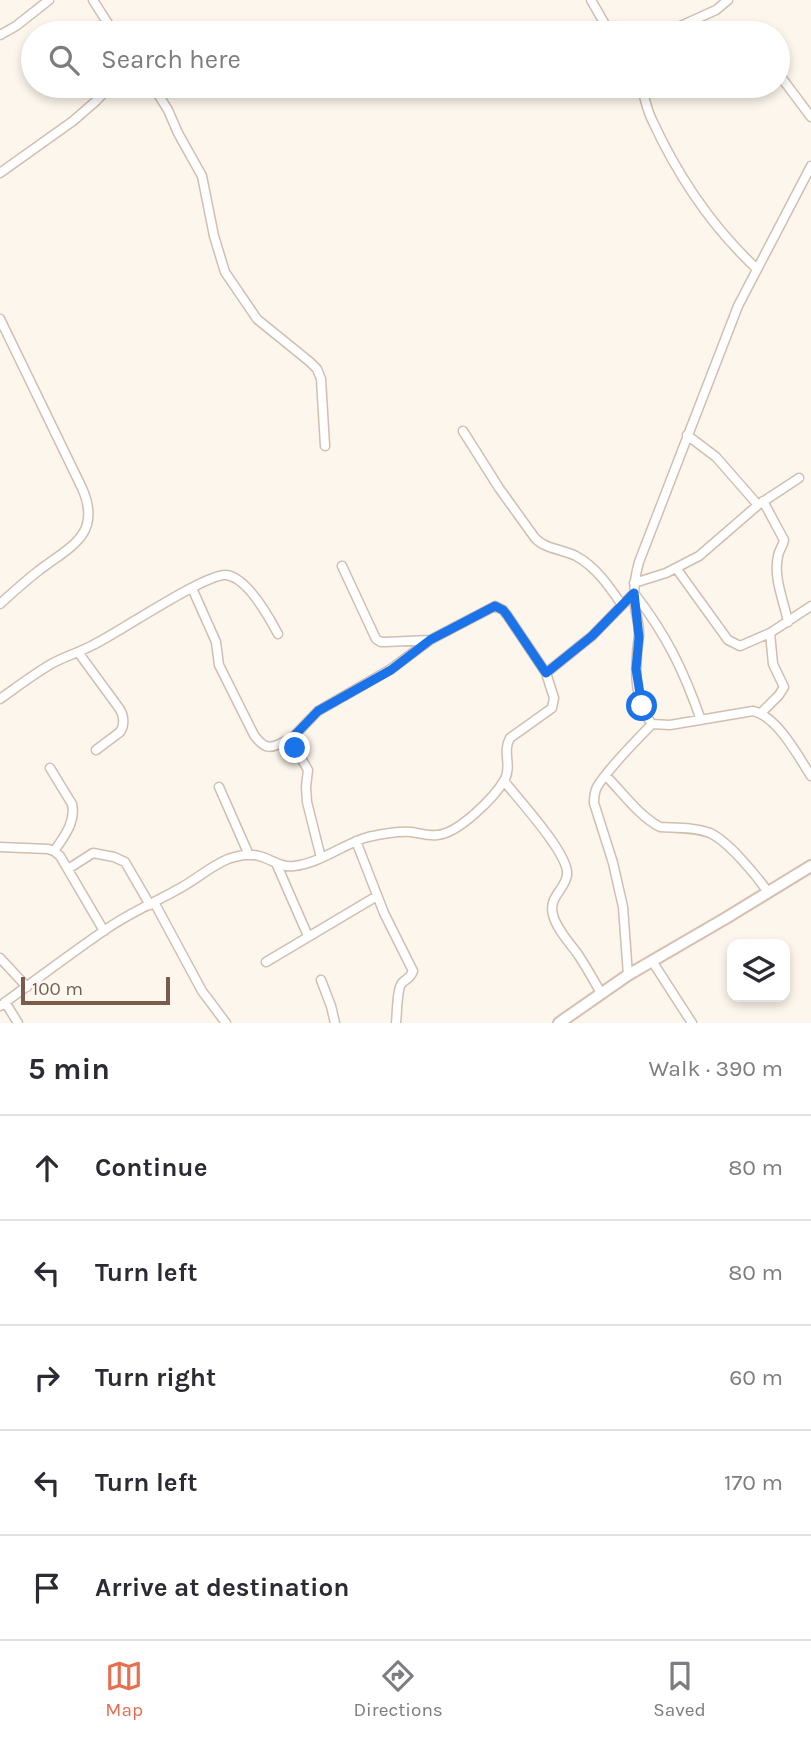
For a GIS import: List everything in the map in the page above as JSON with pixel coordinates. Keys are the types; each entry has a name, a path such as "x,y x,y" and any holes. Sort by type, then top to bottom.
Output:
{"street":[{"path":"22,21 49,0"},
{"path":"93,0 106,21"},
{"path":"591,0 603,21"},
{"path":"692,21 716,10 728,0"},
{"path":"0,35 21,22"},
{"path":"790,89 811,117"},
{"path":"0,173 73,121 97,98"},
{"path":"160,98 202,176 214,236 225,272 257,319 317,369 321,379 325,446"},
{"path":"644,98 653,123 688,185 714,222 757,269"},
{"path":"811,166 738,306 639,562 634,583 639,637 637,684 642,706 652,724 670,725 753,711 761,713 792,747 811,776"},
{"path":"0,320 86,496 88,510 85,532 77,542 0,604"},
{"path":"463,431 535,538 541,544 584,561 601,576 622,605"},
{"path":"687,435 716,457 760,503 784,540 777,563 780,592 788,622"},
{"path":"634,583 666,573 706,551 760,503 799,478"},
{"path":"342,566 376,639 381,642 430,640"},
{"path":"677,568 728,640 740,646 770,634 811,606"},
{"path":"0,699 53,663 115,634 216,576 232,576 251,592 278,634"},
{"path":"18,1023 3,1004 104,931 219,863 249,855 260,856 285,866 294,866 321,858 366,838 400,832 435,835 450,832 489,799 504,781 508,773 506,751 510,738 554,704 546,673 507,615 499,607 491,607 430,640 391,670 318,711 292,738 267,747 260,744 254,735 219,665 216,642 192,588"},
{"path":"546,673 592,636 634,593"},
{"path":"634,593 660,628 674,654 701,720"},
{"path":"761,713 784,687 773,664 770,634"},
{"path":"78,652 123,717 120,733 96,750"},
{"path":"628,975 624,907 594,796 606,776 652,724"},
{"path":"292,738 293,745 308,770 307,802 321,858"},
{"path":"802,761 811,757"},
{"path":"50,768 74,810 71,824 54,851"},
{"path":"606,776 656,825 692,828 715,836 753,872 768,892"},
{"path":"504,781 559,850 567,872 552,902 553,915 601,993"},
{"path":"219,787 249,855"},
{"path":"356,841 377,896 413,971 412,976 402,983 399,989 396,1023"},
{"path":"0,847 54,851 60,856 104,931"},
{"path":"68,869 93,853 121,859 152,904 202,991 226,1023"},
{"path":"276,863 308,936"},
{"path":"559,1023 628,975 809,870"},
{"path":"266,962 377,896"},
{"path":"0,958 27,987"},
{"path":"652,961 692,1023"},
{"path":"321,980 335,1023"}],"route":[{"path":"295,748 292,738 318,711 391,670 430,640 495,606 507,615 546,673 580,647 634,593 639,628 637,684 642,706"}]}
